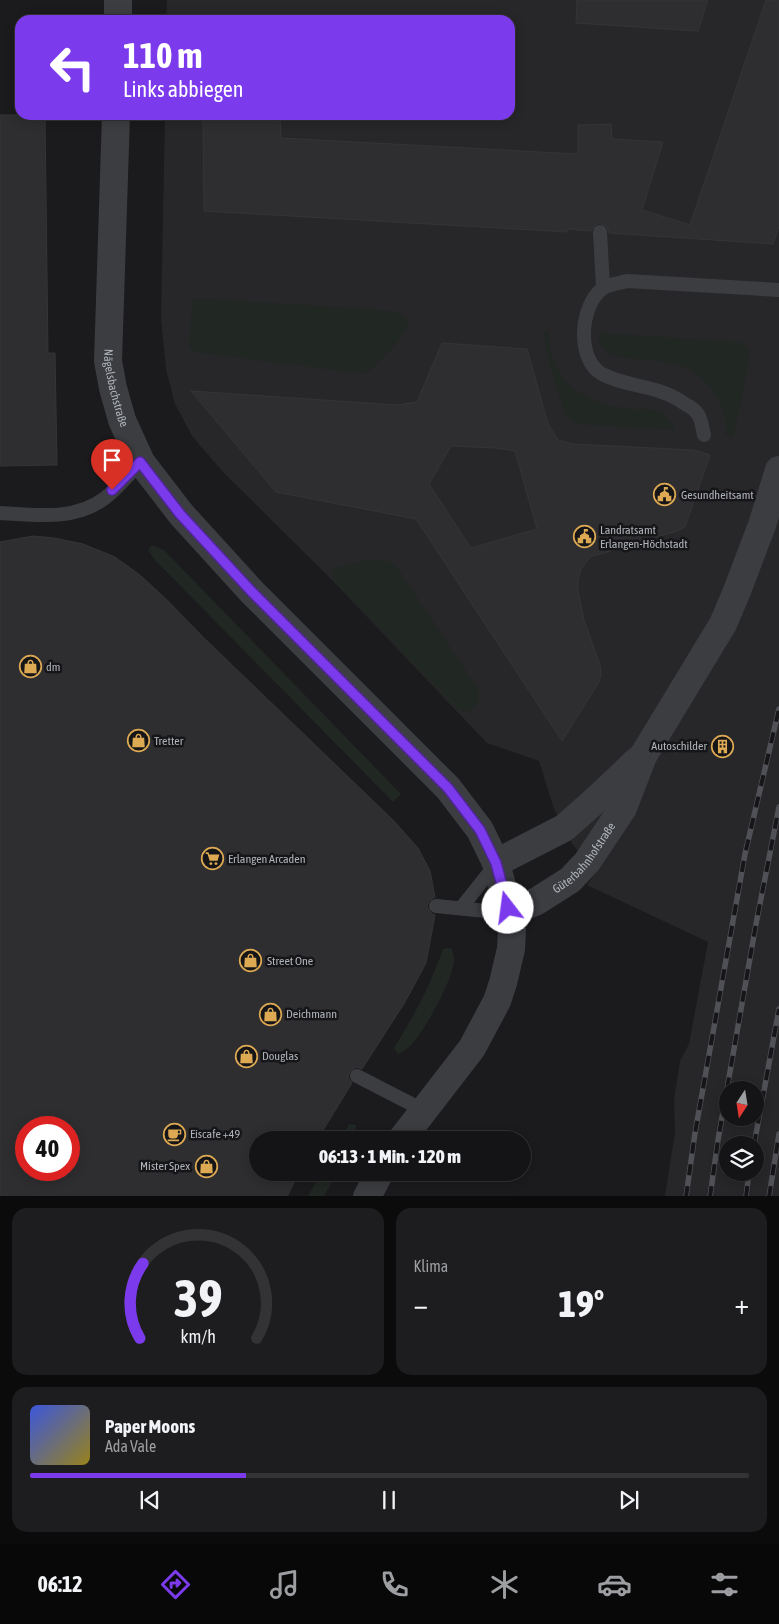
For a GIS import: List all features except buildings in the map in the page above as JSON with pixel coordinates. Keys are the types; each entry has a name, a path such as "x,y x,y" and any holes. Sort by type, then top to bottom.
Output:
{"street":[{"path":"118,0 118,15"},
{"name":"Nägelsbachstraße","path":"116,120 108,361 122,420 140,462 180,514 252,592 448,788 480,830 496,863 508,908"},
{"name":"Güterbahnhofstraße","path":"508,908 525,906 543,898 570,880 587,862 623,808 643,756 723,624 738,591 759,534 779,470"},
{"name":"Güterbahnhofstraße","path":"496,863 564,828 643,756"},
{"path":"408,1131 472,1048 497,1001 511,949 512,930 508,908"},
{"path":"367,1196 375,1181"}],"lane":[{"path":"600,232 603,288"},
{"path":"704,435 697,412 678,398 660,390 620,381 601,373 589,360 585,349 586,314 593,298 603,288 628,281 779,290"},
{"path":"0,513 44,515 79,512 105,498 140,462"},
{"path":"461,908 496,863"},
{"path":"436,906 486,911 508,908"},
{"path":"357,1076 423,1110"}],"shaded area":[{"path":"167,0 779,0 779,1196 665,1196 675,1132 674,1100 680,1061 689,1044 708,942 587,885 596,872 573,845 554,809 539,761 487,743 334,582 223,472 192,436 175,404 166,369 161,318 165,120 515,120 515,15 166,15"},
{"path":"193,298 384,310 401,315 409,321 407,328 397,342 366,374 194,352 189,346"},
{"path":"548,329 553,360 560,374 575,389 603,404 663,412 673,424 675,430 578,424 568,418 550,367 544,336"},
{"path":"599,333 739,342 744,345 749,351 749,356 733,436 725,435 726,420 722,407 708,384 698,375 687,368 675,364 619,357 603,349 599,342"},
{"path":"152,545 164,550 401,794 393,802 155,560 148,550"},
{"path":"367,560 388,561 398,569 479,690 479,701 472,709 463,711 456,708 334,582 332,571 334,568"},
{"path":"451,948 454,958 453,967 438,1002 413,1043 398,1054 394,1048 422,1000 443,949"},
{"path":"349,1124 356,1125 355,1131 345,1131"},
{"path":"316,1181 332,1181 324,1196 308,1196"}],"railway":[{"path":"686,1196 695,1133 745,854 779,709"},
{"path":"710,1196 718,1140 756,924 779,807"},
{"path":"756,1136 779,1009"},
{"path":"769,1196 779,1134"},
{"path":"746,1196 748,1181"}],"place":[{"name":"Gesundheitsamt","path":"665,495"},
{"name":"Landratsamt Erlangen-Höchstadt","path":"584,537"},
{"name":"dm","path":"30,667"},
{"name":"Tretter","path":"138,741"},
{"name":"Autoschilder","path":"723,746"},
{"name":"Erlangen Arcaden","path":"212,859"},
{"name":"Street One","path":"251,961"},
{"name":"Deichmann","path":"270,1014"},
{"name":"Douglas","path":"246,1056"},
{"name":"Eiscafe +49","path":"174,1134"},
{"name":"Mister Spex","path":"206,1166"}],"route":[{"path":"112,490 140,462 180,514 252,592 448,788 480,830 496,863 508,908"}]}
